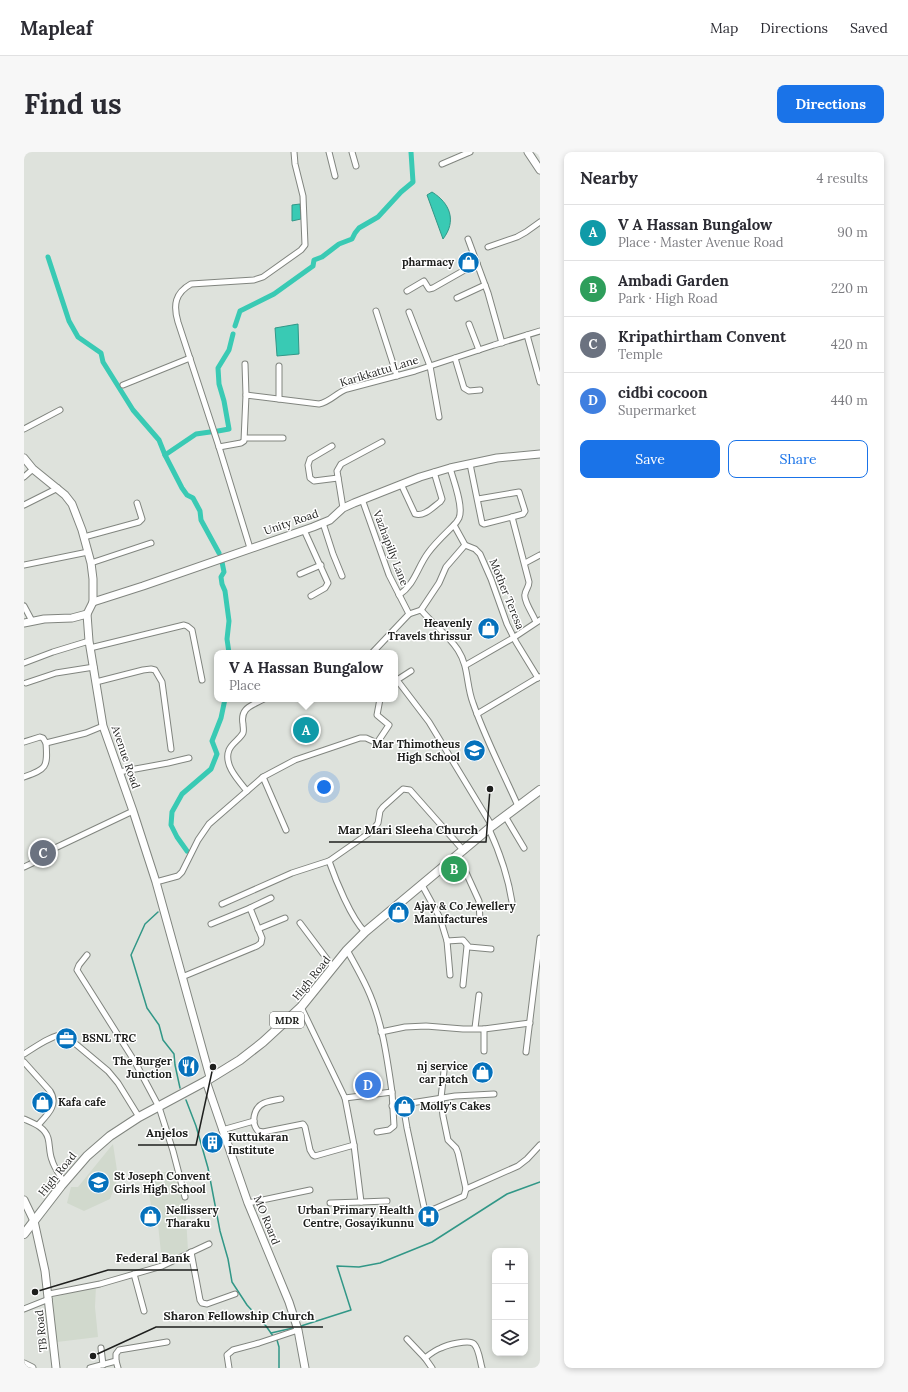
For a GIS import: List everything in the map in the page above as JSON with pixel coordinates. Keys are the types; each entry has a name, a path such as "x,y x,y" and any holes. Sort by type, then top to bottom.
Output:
{"main road":[{"name":"High Road","path":"24,1234 64,1182 87,1156 110,1136 138,1117 159,1107 240,1060 263,1042 301,1007 347,950 365,932 491,827 540,790"}],"street":[{"path":"250,548 175,313 175,304 178,296 184,288 191,284 236,282 262,277 302,250 304,244 303,196 295,164 294,152"},
{"path":"329,152 335,176"},
{"path":"352,152 356,166"},
{"path":"442,164 470,152"},
{"path":"528,152 540,170"},
{"path":"488,247 516,237 540,222"},
{"path":"468,239 485,285 502,343"},
{"path":"407,291 424,281 429,289 433,288 477,263"},
{"path":"457,298 485,285"},
{"path":"376,311 397,376"},
{"path":"409,312 430,366 439,417"},
{"path":"469,324 479,350"},
{"name":"Karikkattu Lane","path":"246,395 319,404 327,402 346,389 397,376 540,331"},
{"path":"527,335 540,382"},
{"path":"123,386 190,358"},
{"path":"456,358 464,388 469,391 480,390"},
{"path":"219,448 243,443 245,438 245,364"},
{"path":"279,366 279,399"},
{"path":"24,429 60,410"},
{"path":"245,438 283,438"},
{"path":"342,508 337,471 341,464 382,442"},
{"path":"332,446 310,459 308,465 310,478 314,481 338,478"},
{"name":"Unity Road","path":"93,602 323,523 335,516 342,508 434,472 497,458 540,454"},
{"path":"24,458 33,469 66,495 72,504 88,552 93,579 93,602 87,614 72,618 44,619 24,623"},
{"path":"470,464 482,522 484,524 523,514 525,512 519,492 478,499"},
{"path":"399,595 407,589 426,555 459,518 459,501 450,468"},
{"path":"24,477 33,469"},
{"path":"401,484 415,514 422,514 442,499 434,472"},
{"path":"24,504 58,488"},
{"name":"Vazhapilly Lane","path":"362,499 387,569 409,614"},
{"path":"84,538 139,522 142,519 142,516 137,503"},
{"path":"466,665 513,638 538,621 525,599 525,594 529,587 525,563 512,517"},
{"path":"323,523 342,576"},
{"path":"375,650 409,614 421,610 439,583 446,567 465,545 454,525"},
{"path":"304,530 327,579 327,586 311,596"},
{"path":"91,563 151,543"},
{"name":"Mother Teresa","path":"465,545 475,549 480,554 513,638 539,677"},
{"path":"24,564 88,552"},
{"path":"525,563 540,555"},
{"path":"300,574 321,565"},
{"path":"24,606 32,621"},
{"path":"421,610 450,640 466,665 471,698 518,806"},
{"name":"Avenue Road","path":"87,614 90,645 103,726 156,882 208,1079"},
{"path":"24,663 53,652 187,626 192,630 202,680"},
{"path":"26,683 56,673 94,667"},
{"path":"96,682 143,670 155,670 162,682 170,749"},
{"path":"398,680 410,671"},
{"path":"477,714 539,677"},
{"path":"398,683 429,722 491,827 502,856 509,881 512,902"},
{"path":"247,791 230,767 228,756 229,751 243,732 242,713 259,702"},
{"path":"156,882 178,876 182,872 205,829 263,777 295,760 357,740 366,738 377,743 389,727 388,724 377,715 379,702"},
{"path":"46,743 86,733 103,726"},
{"path":"24,742 40,737 43,738 46,743 47,751 42,770 24,777"},
{"path":"119,772 189,758"},
{"path":"263,777 286,830"},
{"path":"222,904 292,873 329,861 372,831 378,823 380,811 383,807 402,789 407,788 461,853 479,902 480,921"},
{"path":"24,867 41,859 55,848 133,811"},
{"path":"505,816 524,848"},
{"path":"329,861 354,918 365,932"},
{"path":"422,885 440,918 447,941 450,975"},
{"path":"211,924 271,898"},
{"path":"182,977 257,946 261,942 262,938 250,908"},
{"path":"258,929 285,918"},
{"path":"300,923 333,967"},
{"path":"526,1052 540,938"},
{"path":"447,941 463,940 467,946 472,948 491,949"},
{"path":"463,985 467,946"},
{"path":"347,950 368,989 379,1021 388,1065 392,1092 394,1126 389,1130 377,1132"},
{"path":"87,955 77,970 136,1062 159,1107 173,1151 185,1197"},
{"path":"474,1028 479,994"},
{"path":"301,1007 345,1098 354,1145 361,1202"},
{"path":"381,1032 405,1027 426,1026 484,1029 530,1023"},
{"path":"484,1029 484,1051"},
{"path":"24,1054 54,1037 61,1034 65,1035 108,1071 118,1083 138,1117"},
{"path":"24,1062 54,1096 52,1109 38,1126"},
{"path":"432,1210 464,1196 466,1189 456,1148 448,1140 443,1116 441,1098 444,1071"},
{"name":"MO Roard","path":"208,1079 222,1130 248,1203 289,1302 298,1330 305,1368"},
{"path":"345,1098 392,1092"},
{"path":"392,1106 455,1096 494,1094"},
{"path":"281,1099 263,1103 259,1106 254,1115 255,1128 258,1131 263,1132 303,1124 310,1150 315,1156 354,1145"},
{"path":"403,1104 424,1207"},
{"path":"24,1119 38,1126 48,1137 51,1159 64,1182"},
{"path":"222,1130 254,1121"},
{"path":"466,1189 518,1166 540,1145"},
{"path":"248,1203 310,1190"},
{"name":"TB Road","path":"24,1200 34,1221 45,1271 56,1368"},
{"path":"330,1203 387,1201"},
{"path":"24,1309 49,1297 162,1266 209,1244"},
{"path":"191,1252 200,1300 202,1303 206,1304 236,1294"},
{"path":"134,1274 144,1311"},
{"path":"229,1368 227,1355 233,1350 259,1344 298,1330"},
{"path":"407,1338 432,1368"},
{"path":"118,1368 116,1354 119,1350 167,1342"},
{"path":"425,1358 447,1345 472,1342 476,1346 482,1368"},
{"path":"101,1348 103,1365"},
{"path":"90,1368 116,1361"},
{"path":"24,1364 32,1368"}],"shaded area":[{"path":"432,192 443,201 450,213 450,226 443,239 427,195"},
{"path":"300,204 301,219 292,221 292,205"},
{"path":"298,324 299,354 277,356 275,328"},
{"name":"St Joseph Convent Girls High School","path":"113,1144 118,1177 110,1199 84,1211 67,1203 71,1187 78,1187"},
{"path":"177,1169 185,1200 188,1251 162,1262 157,1215 152,1211 146,1177"},
{"path":"96,1286 95,1307 98,1337 57,1342 51,1298"}],"waterway":[{"path":"235,326 240,311 274,294 313,266 314,260 322,257 339,244 352,239 359,228 378,217 401,192 413,182 411,152"},
{"path":"48,257 69,321 78,337 101,353 103,362 133,410 159,440 182,488 187,495 193,498 200,511 201,520 219,553"},
{"path":"218,431 229,429 219,384 218,368 229,350 233,334"},
{"path":"165,455 196,434 210,432"},
{"path":"222,562 224,572 221,577 225,591 229,621 227,639 229,650"},
{"path":"187,851 171,825 172,812 182,794 211,769 217,754 212,741 221,718 224,702"},
{"path":"158,912 145,924 131,955 147,1008 159,1025 163,1040 174,1054 180,1088"},
{"path":"186,1100 196,1126 208,1168 220,1231 228,1259 232,1282 247,1305 273,1336"},
{"path":"301,1326 351,1310 337,1266 359,1267 380,1263 432,1242 507,1194 540,1182"},
{"path":"271,1333 293,1328"},
{"path":"277,1340 279,1347 279,1368"}],"place":[{"name":"pharmacy","path":"469,262"},
{"name":"Heavenly Travels thrissur","path":"488,629"},
{"name":"V A Hassan Bungalow","path":"306,730"},
{"name":"Mar Thimotheus High School","path":"475,750"},
{"name":"Mar Mari Sleeha Church","path":"490,789"},
{"name":"Kripathirtham Convent","path":"43,853"},
{"name":"Ambadi Garden","path":"454,869"},
{"name":"Ajay & Co Jewellery Manufactures","path":"398,912"},
{"name":"BSNL TRC","path":"67,1038"},
{"name":"The Burger Junction","path":"188,1067"},
{"name":"Anjelos","path":"213,1067"},
{"name":"nj service car patch","path":"483,1072"},
{"name":"cidbi cocoon","path":"368,1085"},
{"name":"Kafa cafe","path":"43,1102"},
{"name":"Molly's Cakes","path":"405,1106"},
{"name":"Kuttukaran Institute","path":"213,1143"},
{"name":"St Joseph Convent Girls High School","path":"99,1182"},
{"name":"Nellissery Tharaku","path":"150,1216"},
{"name":"Urban Primary Health Centre, Gosayikunnu","path":"429,1216"},
{"name":"Federal Bank","path":"35,1292"},
{"name":"Sharon Fellowship Church","path":"93,1356"}]}
